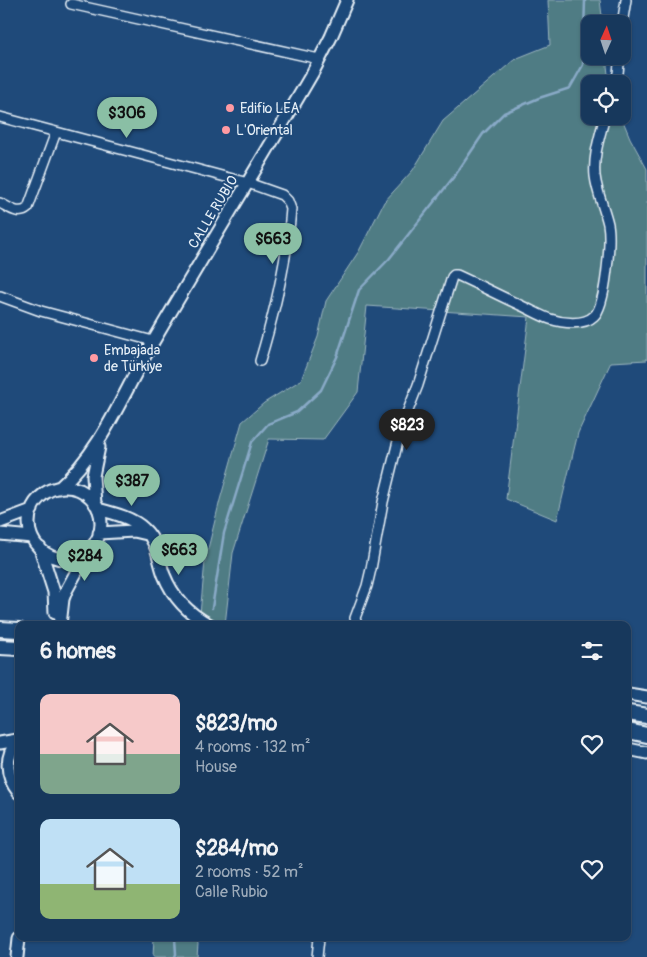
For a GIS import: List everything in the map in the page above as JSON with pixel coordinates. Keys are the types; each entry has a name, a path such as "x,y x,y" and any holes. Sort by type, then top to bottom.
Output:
{"highway":[{"path":"0,628 15,630"},
{"path":"0,647 15,648"},
{"path":"631,713 647,716"},
{"path":"631,732 647,735"}],"street":[{"name":"CALLE RUBIO","path":"59,488 77,471 102,438 154,341 319,59 347,0"},
{"path":"624,15 626,0"},
{"path":"71,4 319,59"},
{"path":"0,116 248,183 282,195 292,209 285,264 276,305 260,361"},
{"path":"356,621 355,618 367,586 383,502 402,426 418,385 452,277 457,275 550,319 576,323 587,321 595,316 600,307 608,258 608,224 595,176 595,156 603,125"},
{"path":"0,203 19,212 24,212 28,208 56,132"},
{"path":"0,296 57,315 154,341"},
{"name":"CALLE RUBIO","path":"97,506 92,476 102,438"},
{"path":"89,549 80,555 64,558 49,555 40,548 32,537 29,519 38,499 48,492 59,488 80,490 97,506 136,523 149,534 158,552 164,575 180,603 194,616 203,621"},
{"path":"55,621 66,591 99,533 100,517 97,506"},
{"path":"0,522 32,510"},
{"path":"99,533 134,531 149,534"},
{"path":"0,534 32,537"},
{"path":"40,548 53,588 60,621"},
{"path":"631,694 647,697"},
{"path":"0,743 15,740"},
{"path":"15,744 10,751 4,772 15,788"},
{"path":"631,750 647,753"},
{"path":"18,957 20,941"},
{"path":"317,957 319,941"}],"green space":[{"path":"548,0 600,0 602,15 581,15 581,65 607,65 608,75 581,75 581,125 625,125 647,169 647,360 611,362 578,433 557,520 506,499 529,317 367,306 358,392 323,440 269,439 233,553 225,621 199,621 205,561 242,422 264,403 301,380 318,337 326,301 359,251 384,202 413,170 443,121 515,59 550,45"},
{"path":"154,941 197,941 198,944 197,957 153,957"}],"waterway":[{"path":"212,608 224,533 252,442 268,424 297,412 321,390 337,357 359,290 389,259 456,174 483,134 504,113 539,98 570,88 583,65 585,0"},
{"path":"175,941 175,957"}],"place":[{"name":"Edifio LEA","path":"230,108"},
{"name":"L'Oriental","path":"226,130"},
{"name":"Embajada de Türkiye","path":"94,358"}]}
